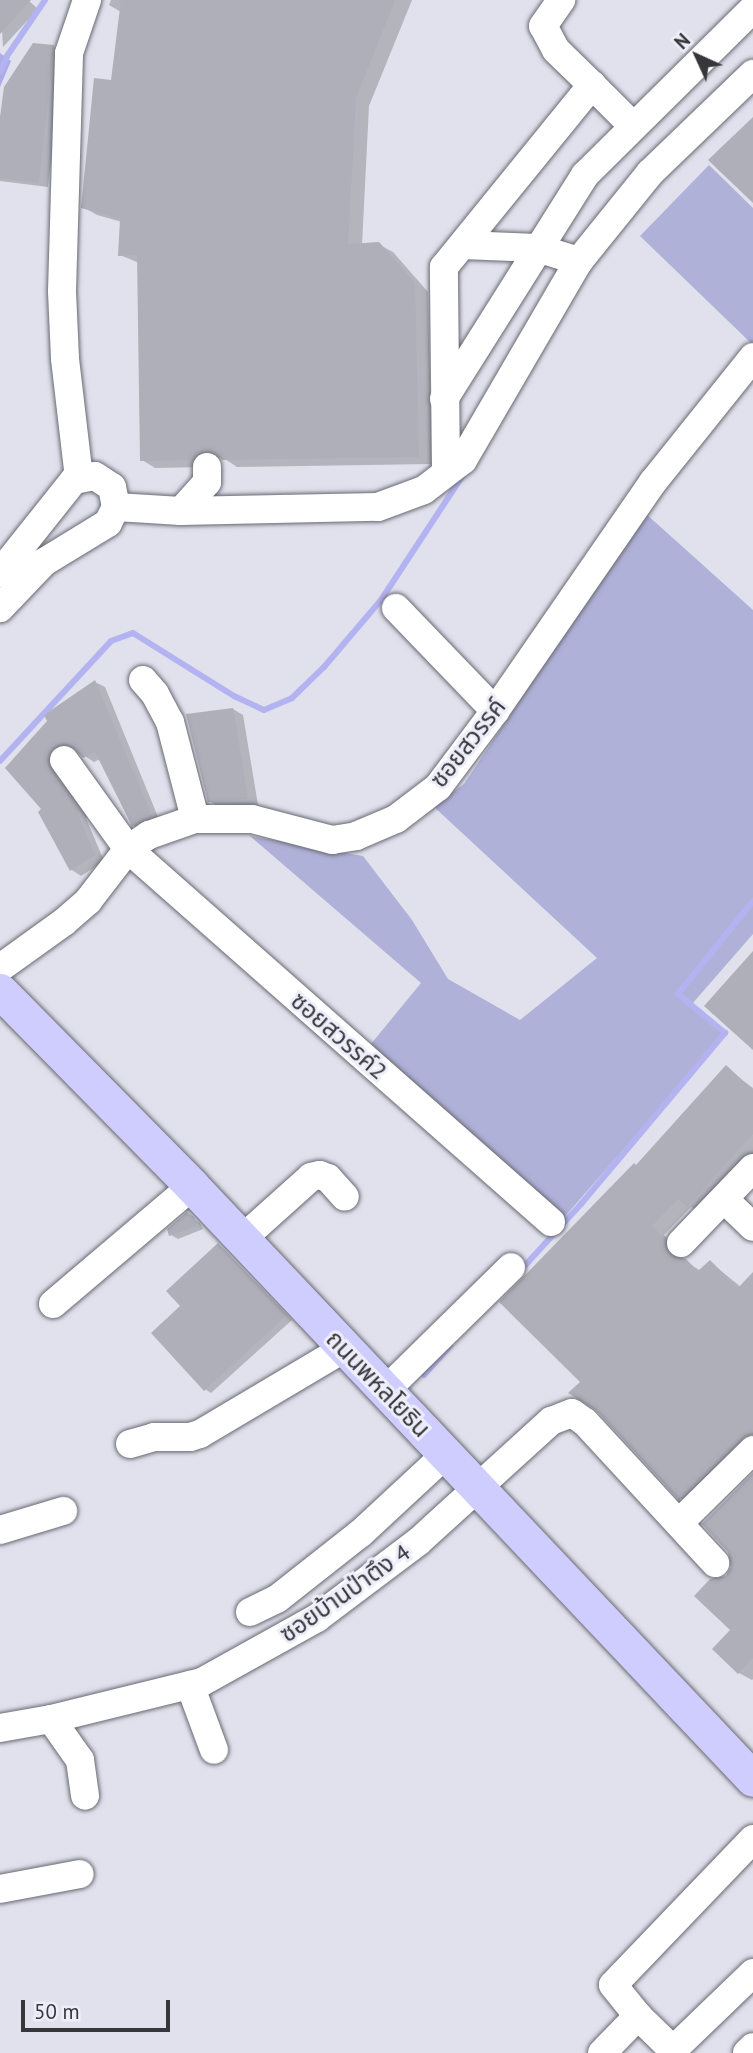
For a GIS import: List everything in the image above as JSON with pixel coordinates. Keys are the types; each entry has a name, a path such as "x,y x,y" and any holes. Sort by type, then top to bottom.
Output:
{"main road":[{"name":"ถนนพหลโยธิน","path":"0,991 192,1186 343,1349 753,1779"}],"street":[{"path":"87,0 69,53 62,291 71,485 63,510 68,520 80,528 94,530"},
{"path":"561,0 543,26 556,50 632,125"},
{"path":"444,399 585,175 632,125 753,9"},
{"path":"116,507 181,511 378,507 424,490 463,460 579,261 650,173 753,75"},
{"path":"446,472 444,267 592,85"},
{"path":"463,245 537,248 579,261"},
{"name":"ซอยสวรรค์","path":"0,968 80,908 128,849 149,835 195,819 253,819 332,840 356,836 396,819 438,787 495,711 653,482 753,357"},
{"path":"181,511 207,475 239,510"},
{"path":"0,573 71,485 95,476 105,480 116,495 116,507 108,523 44,562 0,608"},
{"path":"396,608 495,711"},
{"path":"143,681 155,694 170,722 195,819"},
{"name":"ซอยสวรรค์2","path":"64,760 128,849 551,1222"},
{"path":"681,1243 753,1168"},
{"path":"242,1239 311,1177 320,1175 328,1178 345,1196"},
{"path":"53,1304 192,1186"},
{"path":"724,1199 753,1227"},
{"path":"384,1392 511,1267"},
{"path":"130,1444 153,1437 190,1437 200,1434 343,1349"},
{"name":"ซอยบ้านป่าตึง 4","path":"0,1728 51,1719 196,1684 317,1618 418,1542 551,1422 572,1413 585,1422 680,1523"},
{"path":"715,1563 680,1523 753,1450"},
{"path":"250,1612 278,1598 361,1533 445,1455"},
{"path":"0,1530 63,1511"},
{"path":"196,1684 214,1750"},
{"path":"51,1719 80,1760 85,1796"},
{"path":"748,1854 613,1985 638,2017 675,2052 753,1973"},
{"path":"0,1889 80,1874"},
{"path":"603,2053 638,2017"},
{"path":"747,2053 753,2047"}],"shaded area":[{"path":"0,53 11,61 0,87"},
{"path":"709,165 753,208 753,345 640,236"},
{"path":"645,513 753,610 753,934 692,1004 725,1033 561,1221 371,1044 421,983 250,836 363,856 412,920 448,979 520,1020 597,958 433,806 464,784"}],"building":[{"path":"0,0 31,0 0,34"},
{"path":"121,0 395,0 356,98 348,244 379,242 415,283 419,457 222,460 216,453 206,450 198,453 192,460 140,461 137,255 118,256 120,219 81,208 94,78 111,80"},
{"path":"33,43 54,45 39,183 0,178 0,117 4,87"},
{"path":"753,117 753,203 708,160"},
{"path":"95,680 152,816 132,826 95,752 83,758 70,745 55,746 49,754 48,762 79,810 77,812 95,855 70,871 38,812 41,809 5,768 47,721 44,715"},
{"path":"233,708 248,799 208,802 186,714"},
{"path":"753,951 753,1050 704,1006"},
{"path":"726,1065 753,1090 753,1134 687,1207 678,1199 652,1226 665,1239 669,1254 686,1259 698,1271 710,1260 738,1288 753,1272 753,1434 741,1438 679,1500 597,1411 568,1393 580,1382 499,1302 634,1163 636,1165"},
{"path":"187,1212 194,1217 197,1226 169,1236 167,1229"},
{"path":"218,1243 287,1315 204,1391 151,1333 180,1306 166,1291"},
{"path":"753,1473 753,1658 738,1674 712,1649 730,1630 694,1596 710,1579 726,1576 731,1567 728,1552 702,1524"}],"waterway":[{"path":"0,72 7,56 45,0"},
{"path":"0,761 111,641 133,633 234,696 264,710 292,698 324,667 381,600 463,475"},
{"path":"520,1271 581,1204 725,1033 678,994 753,901"},
{"path":"424,1375 450,1346"}]}
